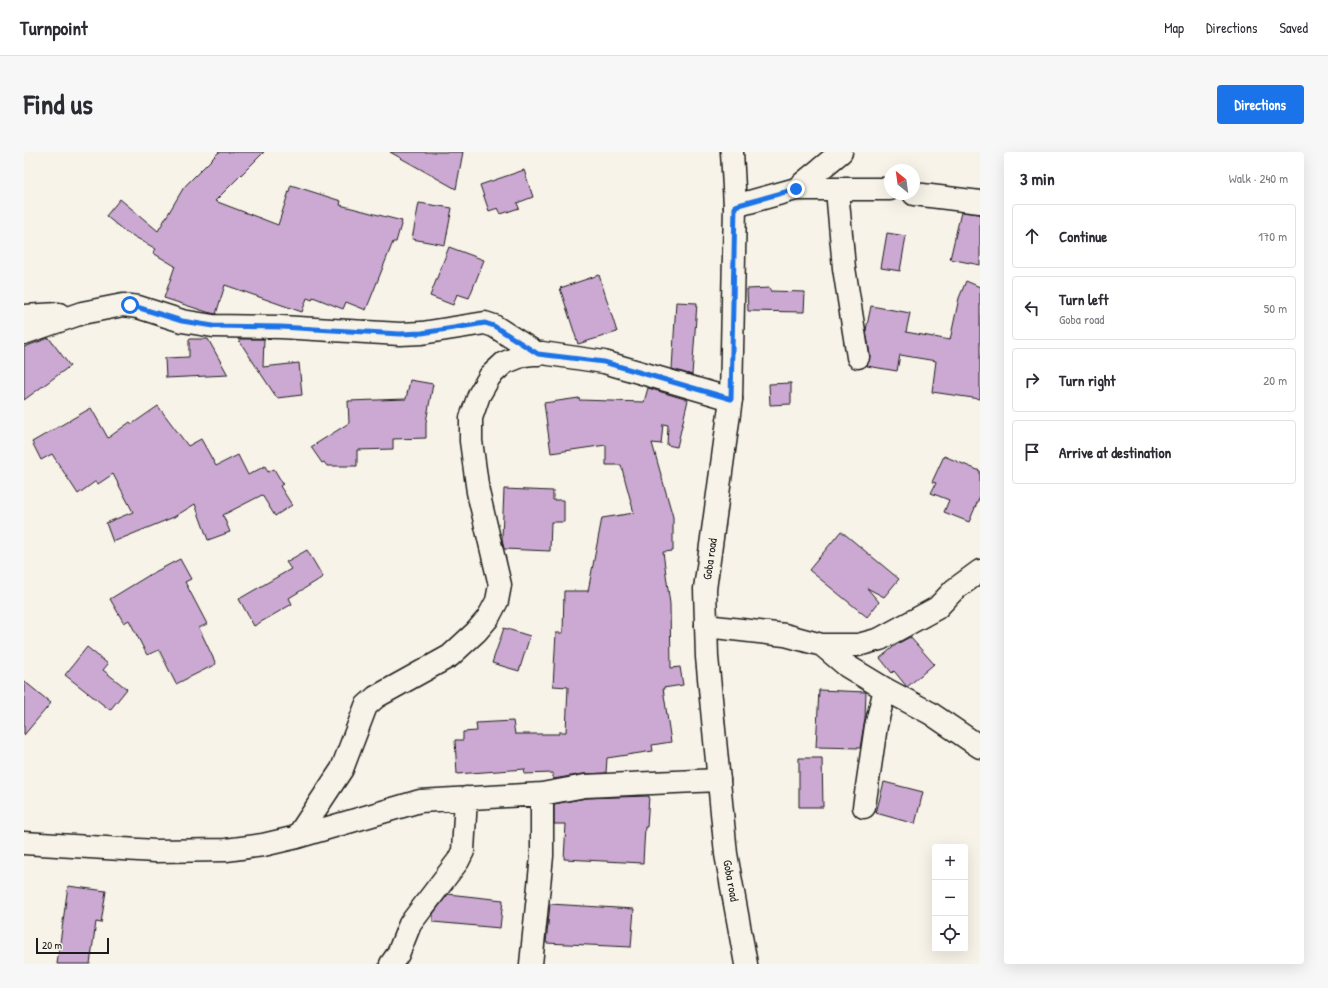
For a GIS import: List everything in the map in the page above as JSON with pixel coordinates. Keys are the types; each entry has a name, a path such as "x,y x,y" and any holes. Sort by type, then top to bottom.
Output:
{"street":[{"name":"Goba road","path":"732,152 735,206 731,399 706,589 706,626 707,657 726,854 746,964"},
{"path":"796,189 841,152"},
{"path":"735,206 796,189 884,189"},
{"path":"837,190 844,268 858,357"},
{"path":"920,195 980,202"},
{"path":"24,316 82,313 130,305 182,321 206,325 281,327 400,334 422,333 485,323 494,326 538,354"},
{"path":"24,334 82,313"},
{"path":"297,837 342,769 366,706 376,697 450,656 476,632 488,618 497,601 500,585 478,492 471,440 471,418 479,395 490,376 504,364 524,355 538,354 604,362 731,399"},
{"path":"706,626 785,635 822,645 858,645 880,639 937,608 954,590 980,571"},
{"path":"822,645 847,666 885,689 930,713 980,747"},
{"path":"864,807 876,726 885,689"},
{"path":"24,843 155,850 226,850 263,845 297,837 420,801 542,794 585,786 719,780"},
{"path":"531,964 542,856 542,794"},
{"path":"391,964 398,954 410,924 458,861 463,851 466,798"}],"building":[{"path":"219,152 264,152 215,201 278,225 291,185 341,201 340,205 402,221 396,242 393,242 366,310 346,302 343,309 313,297 312,300 307,298 302,312 225,285 216,314 164,298 175,266 153,253 156,249 123,230 106,216 120,199 158,231 184,187"},
{"path":"390,152 463,152 456,189"},
{"path":"524,170 533,197 517,203 519,208 501,214 498,208 489,211 480,185"},
{"path":"419,203 452,208 445,245 412,239"},
{"path":"961,212 980,214 980,265 950,259"},
{"path":"887,233 906,236 900,271 881,268"},
{"path":"449,247 484,260 469,298 457,294 453,305 430,296"},
{"path":"599,275 617,332 578,344 560,288"},
{"path":"966,281 980,287 980,399 932,392 936,361 900,355 897,371 867,366 870,355 866,330 871,306 910,313 906,332 950,340 959,298"},
{"path":"770,288 770,291 805,292 804,312 748,311 747,289"},
{"path":"676,302 697,303 692,375 672,369"},
{"path":"49,338 70,366 24,400 24,347"},
{"path":"189,339 208,339 228,375 166,378 165,358 189,357"},
{"path":"238,339 264,339 263,367 299,363 302,395 277,398"},
{"path":"410,380 433,384 426,422 426,438 393,439 393,449 357,450 357,466 327,466 324,462 322,463 311,447 349,423 348,401 406,399"},
{"path":"791,383 791,404 770,405 769,384"},
{"path":"648,388 688,400 677,447 667,445 668,425 663,424 661,444 652,443 673,517 673,551 663,552 670,604 671,668 680,667 683,685 663,688 671,742 652,745 653,751 607,758 606,773 583,774 553,779 553,773 524,774 525,769 457,774 455,740 463,740 463,732 477,731 476,723 513,721 515,734 559,734 559,732 566,732 568,687 553,686 556,633 563,633 564,591 588,591 602,518 634,513 621,465 606,465 606,445 551,453 544,403 579,398 579,400 644,402"},
{"path":"158,406 188,446 201,439 216,466 238,455 248,475 265,466 268,472 274,469 283,484 280,486 292,505 275,516 262,495 223,515 230,532 208,540 195,504 174,517 113,542 106,523 133,512 113,474 98,484 96,481 78,494 52,454 41,460 32,442 91,408 108,438 130,422 132,424"},
{"path":"944,456 980,471 980,496 969,522 944,512 949,500 931,493 936,483 932,482"},
{"path":"504,489 553,491 553,500 564,500 564,522 551,522 550,551 504,549 502,538"},
{"path":"841,531 899,579 884,597 867,588 879,602 867,617 809,570"},
{"path":"307,550 323,577 289,598 292,604 254,626 239,599 291,569 286,562"},
{"path":"180,559 191,579 185,582 207,624 199,628 216,664 176,684 159,650 147,655 129,620 124,623 110,599 151,574"},
{"path":"504,628 530,636 519,671 492,663"},
{"path":"910,637 934,664 907,687 894,671 892,673 880,658 897,644"},
{"path":"87,647 108,664 103,670 127,689 110,710 65,675"},
{"path":"24,681 51,703 24,735"},
{"path":"819,690 866,692 865,718 860,748 816,747"},
{"path":"799,758 822,758 823,807 799,807"},
{"path":"884,782 923,792 915,824 876,813"},
{"path":"649,796 647,827 645,827 643,863 564,859 566,824 554,824 554,804 586,798"},
{"path":"68,886 106,891 101,923 96,922 90,964 57,964"},
{"path":"448,894 503,900 500,928 433,922 433,914"},
{"path":"550,904 634,909 631,947 546,943"}],"route":[{"path":"130,305 182,321 213,326 281,327 400,334 422,333 485,323 494,326 538,354 542,353 604,362 731,399 735,206 796,189"}]}
